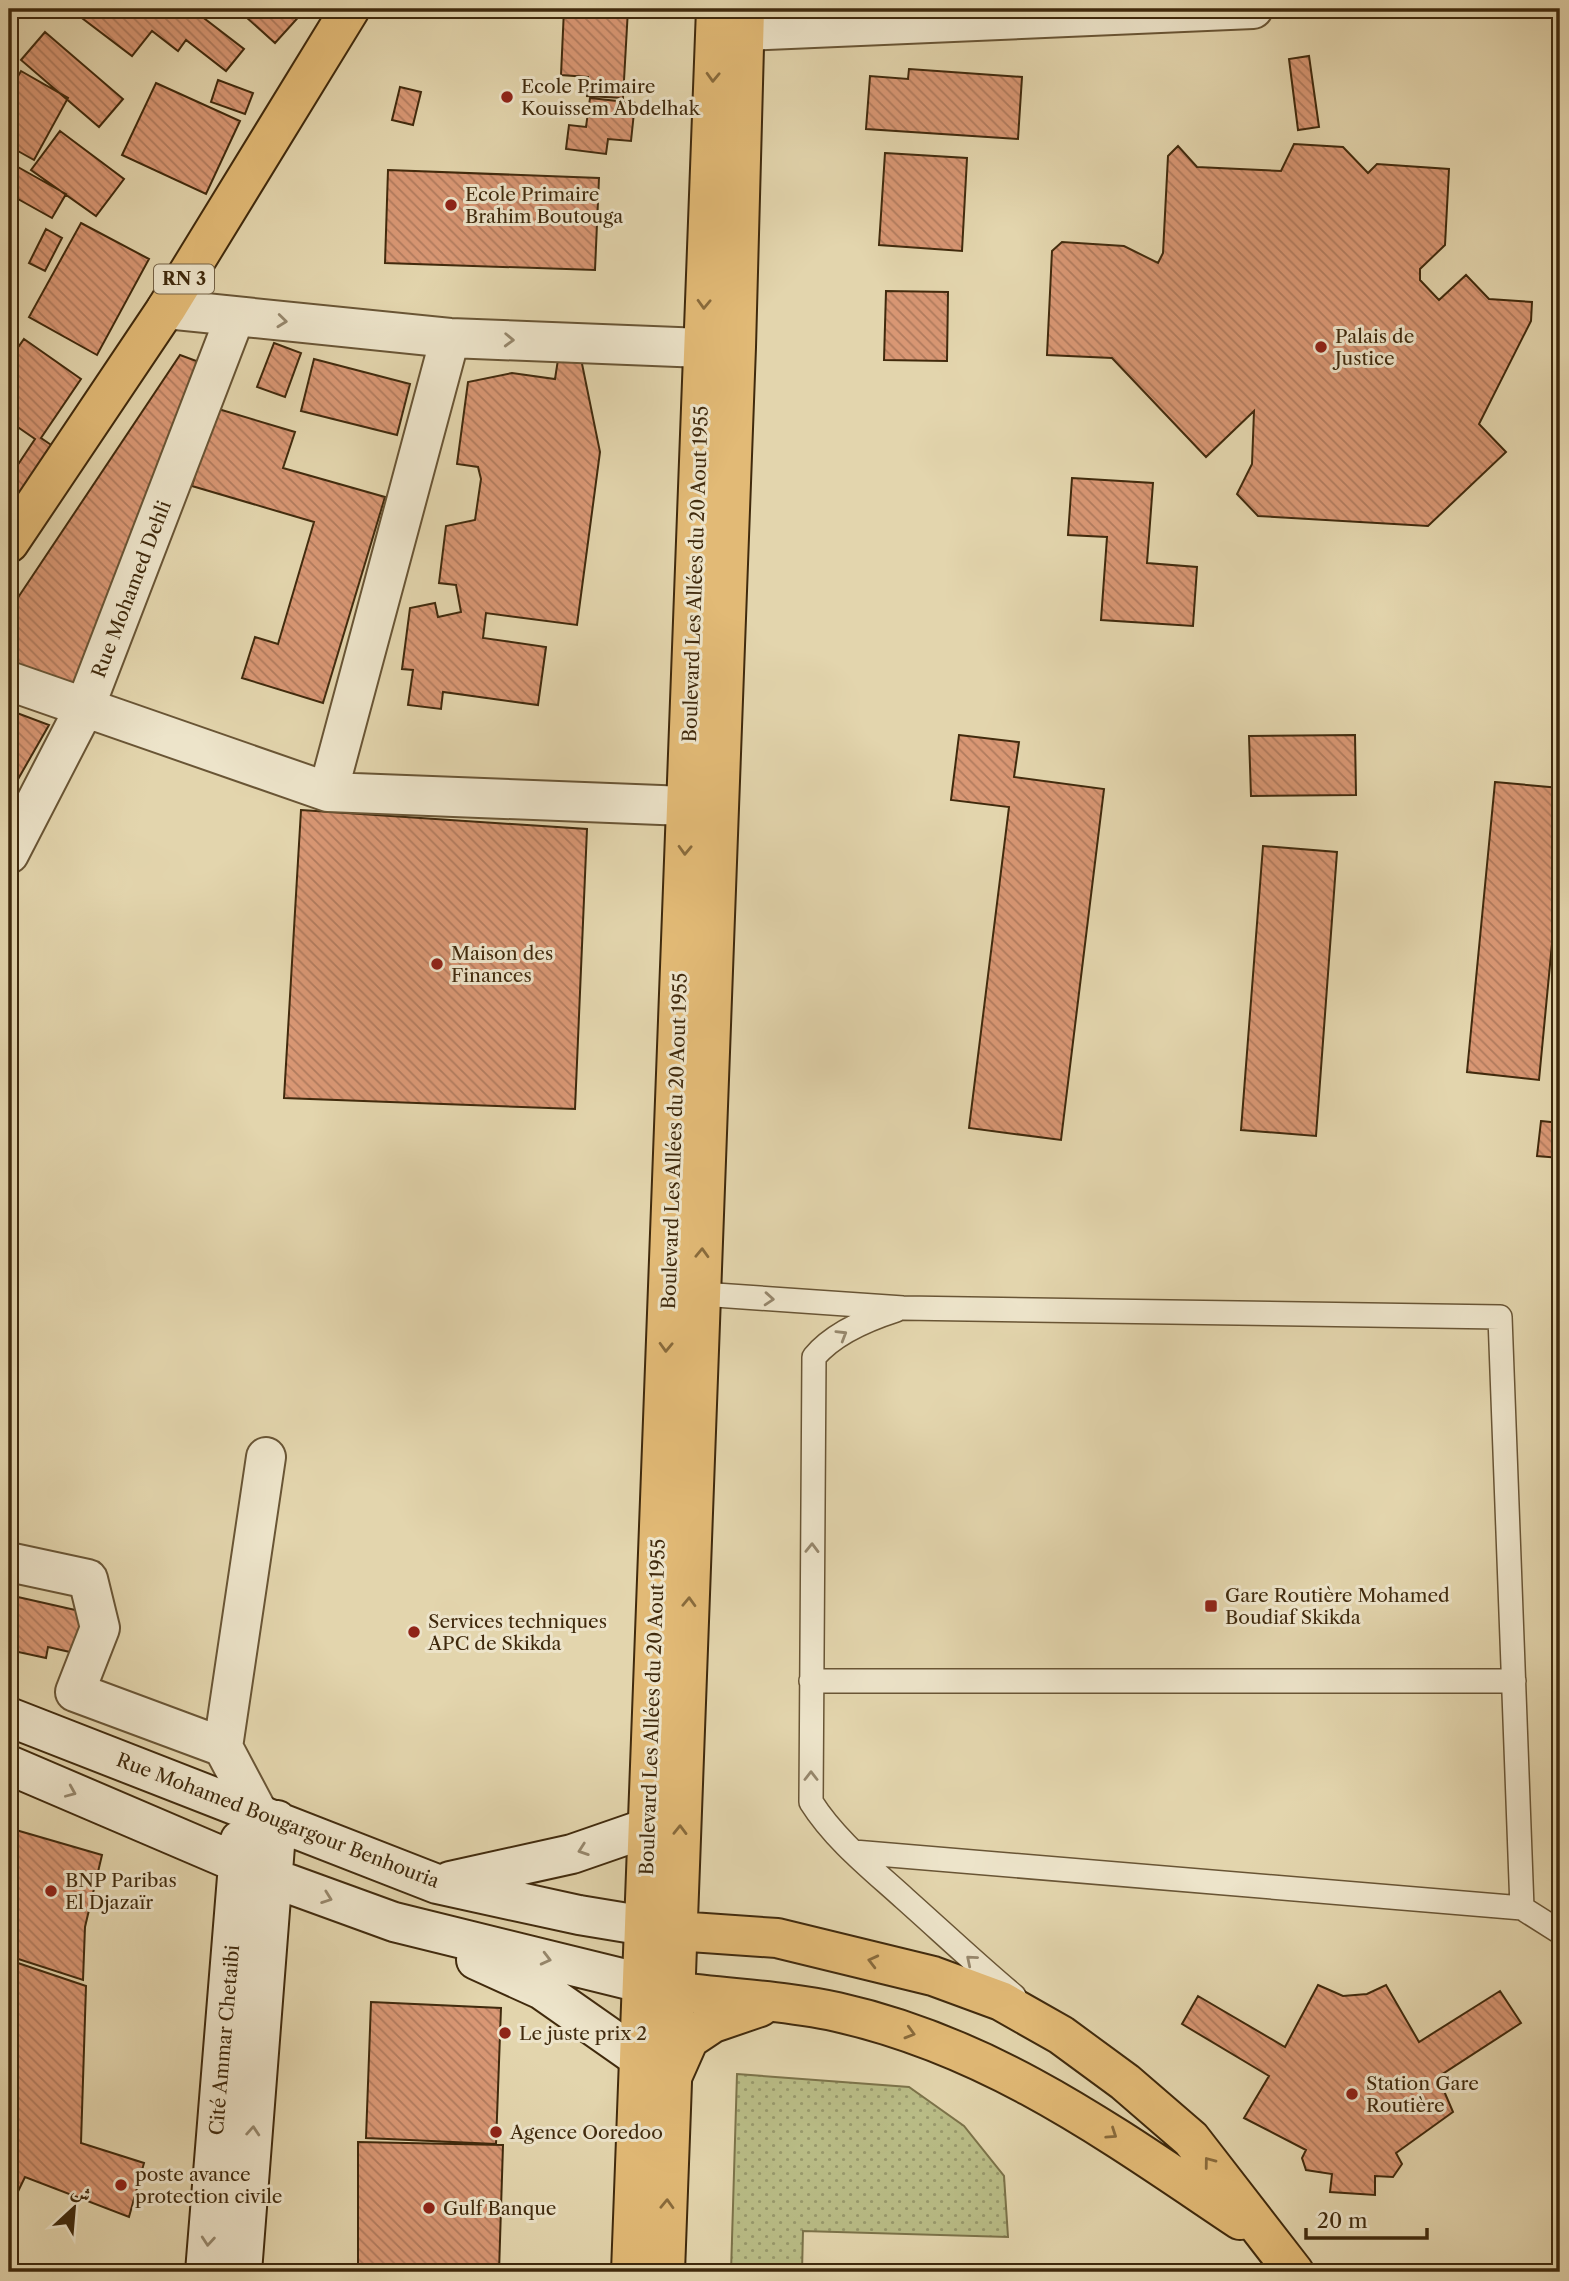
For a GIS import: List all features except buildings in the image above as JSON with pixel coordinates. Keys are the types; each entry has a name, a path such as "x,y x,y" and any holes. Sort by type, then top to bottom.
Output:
{"main road":[{"name":"RN 3","path":"9,543 166,309 350,9"},
{"name":"Boulevard Les Allées du 20 Aout 1955","path":"665,2272 672,2077 658,1988 660,1929 647,1828 702,348 735,16"},
{"name":"Boulevard Les Allées du 20 Aout 1955","path":"660,1929 680,1874 734,402 735,16"},
{"path":"680,1874 688,1896 707,1918 933,1976 1001,2001 1061,2035 1125,2082 1191,2139 1294,2272"},
{"path":"660,1929 777,1938"},
{"name":"Boulevard Les Allées du 20 Aout 1955","path":"631,2272 639,2058 658,1988"},
{"path":"658,1988 718,1998 777,2001 838,2012 921,2036 998,2068 1091,2119 1265,2236"},
{"path":"672,2077 689,2039 713,2023 777,2001"}],"street":[{"path":"735,16 1253,9"},
{"path":"166,309 450,338 702,348"},
{"name":"Rue Mohamed Dehli","path":"9,855 85,707 235,317"},
{"path":"328,792 450,338"},
{"path":"9,681 328,792 687,806"},
{"path":"259,1813 223,1747 267,1457"},
{"path":"9,1562 88,1579 100,1628 75,1692 223,1747"},
{"name":"Rue Mohamed Bougargour Benhouria","path":"9,1717 437,1884 660,1929"},
{"path":"9,1765 255,1871 394,1922 541,1990 639,2058"},
{"name":"Cité Ammar Chetaibi","path":"243,2272 231,2187 259,1813"},
{"path":"437,1884 572,1854 647,1828"},
{"path":"394,1922 658,1988"},
{"name":"Cité Ammar Chetaibi","path":"205,2272 231,2187"}],"lane":[{"path":"701,1294 903,1308 1500,1317 1522,1908"},
{"path":"903,1308 852,1329 823,1346 814,1357 811,1802 823,1821 952,1944 1061,2035"},
{"path":"810,1681 1514,1681"},
{"path":"854,1852 1522,1908 1560,1932"}],"green space":[{"path":"737,2074 909,2087 964,2126 1004,2176 1008,2237 803,2231 802,2272 731,2272"}],"place":[{"name":"Ecole Primaire Kouissem Abdelhak","path":"507,97"},
{"name":"Ecole Primaire Brahim Boutouga","path":"451,205"},
{"name":"Palais de Justice","path":"1321,347"},
{"name":"Maison des Finances","path":"437,964"},
{"name":"Gare Routière Mohamed Boudiaf Skikda","path":"1211,1606"},
{"name":"Services techniques APC de Skikda","path":"414,1632"},
{"name":"BNP Paribas El Djazaïr","path":"51,1891"},
{"name":"Le juste prix 2","path":"505,2033"},
{"name":"Station Gare Routière","path":"1352,2094"},
{"name":"Agence Ooredoo","path":"496,2132"},
{"name":"poste avance protection civile","path":"121,2185"},
{"name":"Gulf Banque","path":"429,2208"}]}
